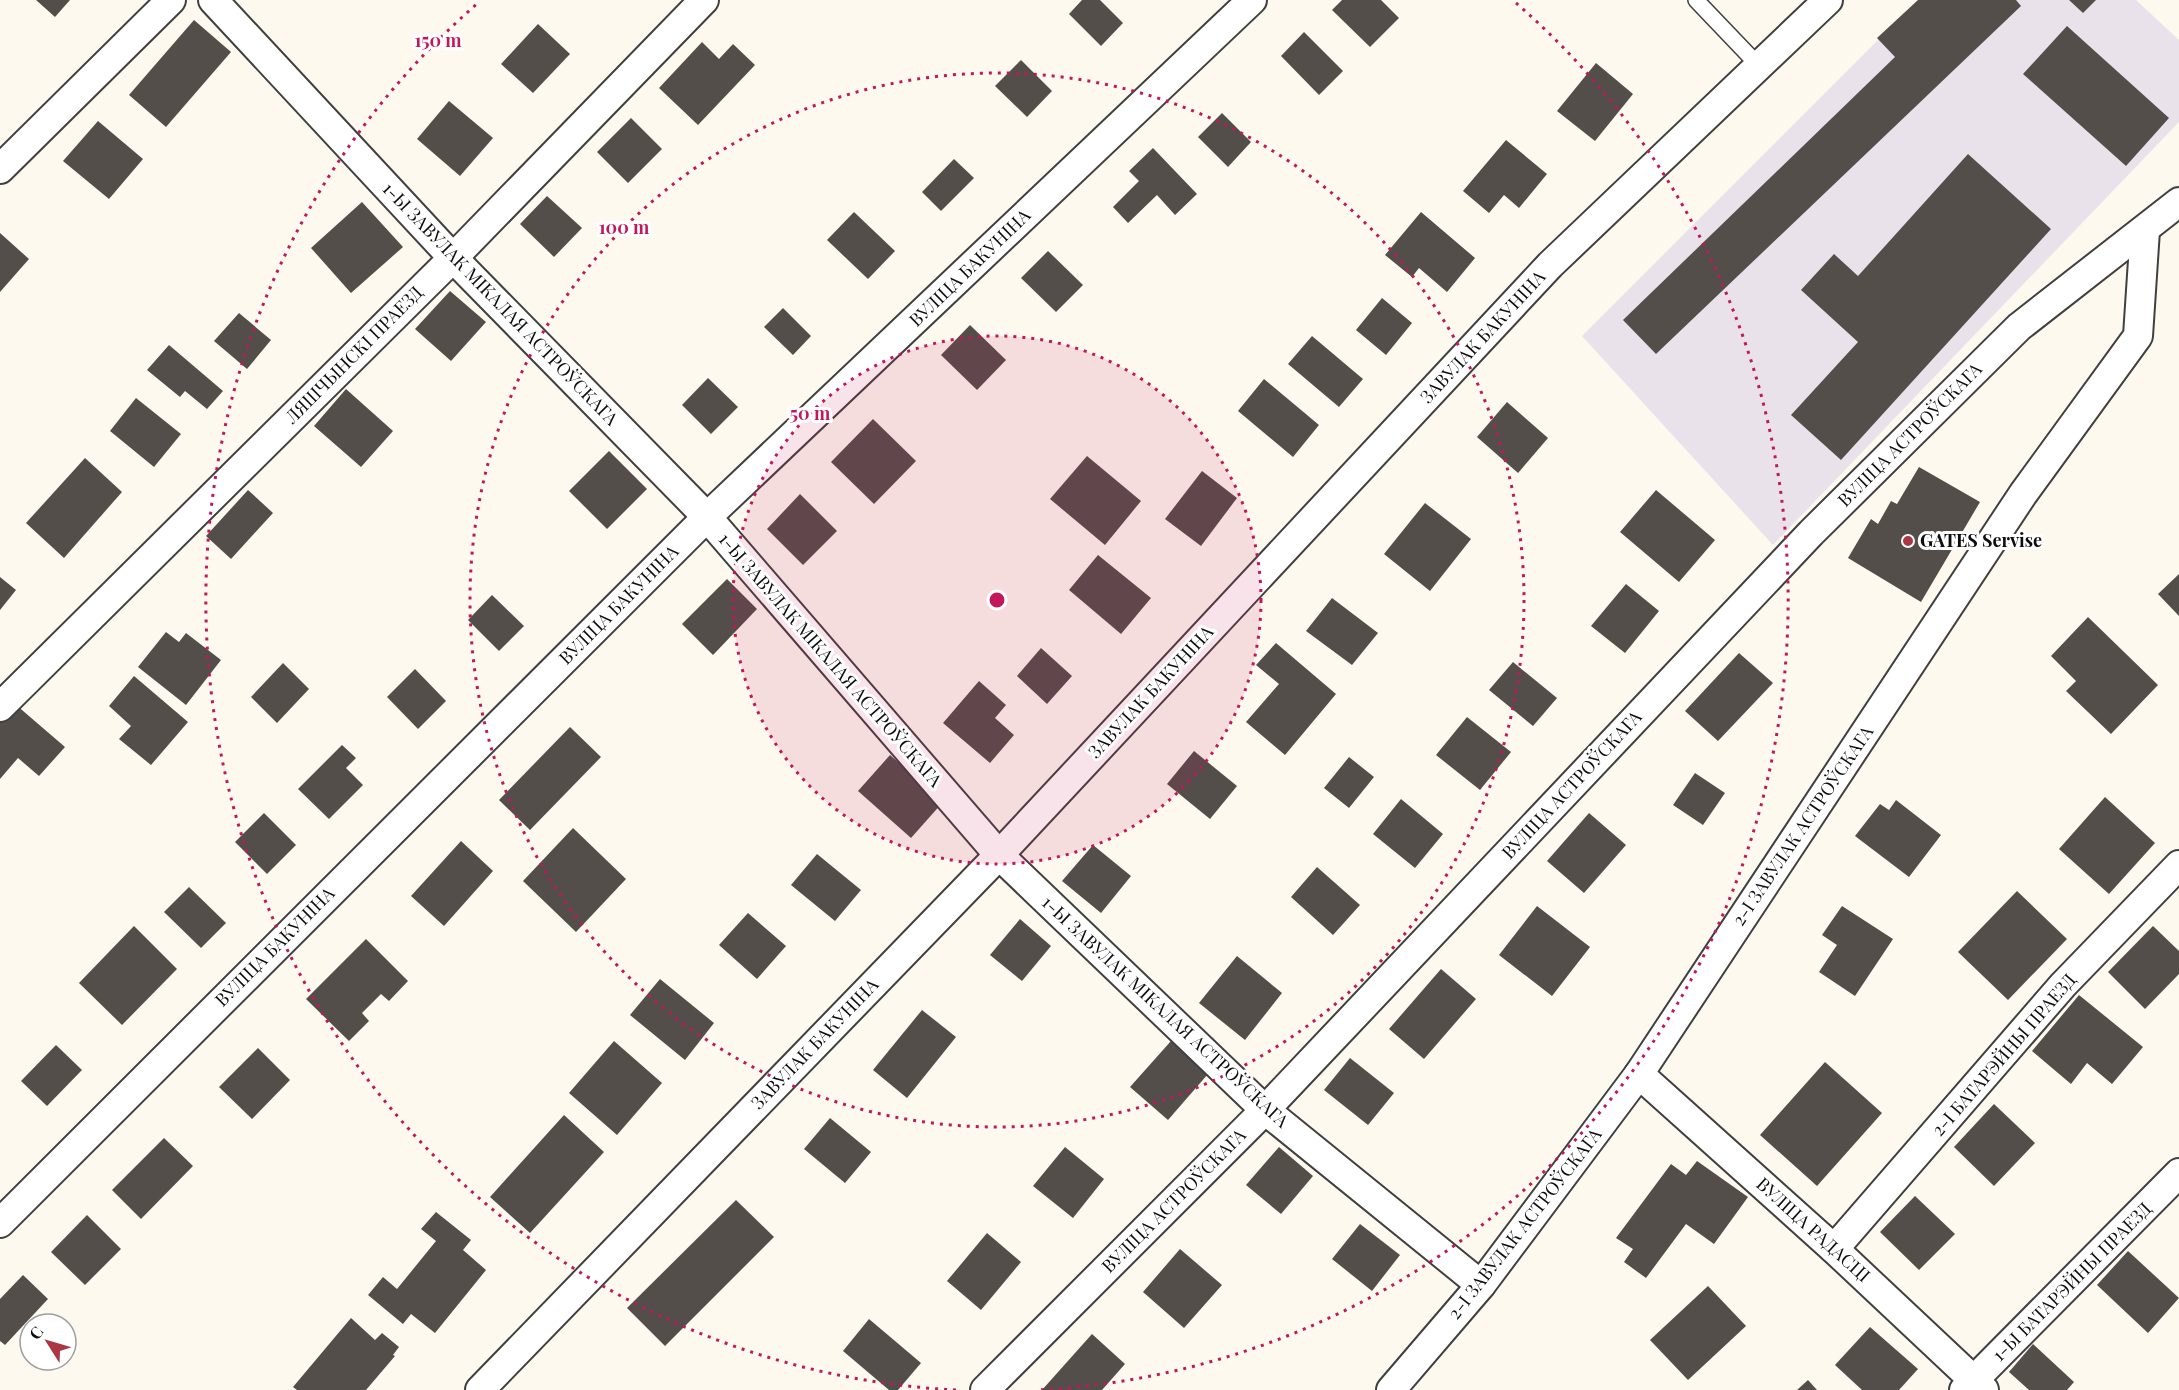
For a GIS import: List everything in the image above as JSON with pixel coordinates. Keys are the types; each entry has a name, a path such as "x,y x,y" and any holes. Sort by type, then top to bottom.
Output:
{"street":[{"path":"0,169 171,0"},
{"name":"1-Ы ЗАВУЛАК МІКАЛАЯ АСТРОЎСКАГА","path":"213,0 453,258 707,517 999,855 1265,1110 1481,1285"},
{"name":"ЛЯШЧЫНСКІ ПРАЕЗД","path":"0,707 453,258 704,0"},
{"name":"ВУЛІЦА БАКУНІНА","path":"0,1222 707,517 1252,0"},
{"name":"ЗАВУЛАК БАКУНІНА","path":"480,1390 999,855 1550,265 1828,0"},
{"name":"ВУЛІЦА АСТРОЎСКАГА","path":"985,1390 1265,1110 1811,533 2019,327 2179,202"},
{"name":"2-І ЗАВУЛАК АСТРОЎСКАГА","path":"1391,1390 1481,1285 1639,1074 2023,494 2138,336 2145,230"},
{"name":"2-І БАТАРЭЙНЫ ПРАЕЗД","path":"1834,1249 2063,985 2179,866"},
{"name":"ВУЛІЦА РАДАСЦІ","path":"1639,1074 1834,1249 1974,1387"},
{"name":"1-Ы БАТАРЭЙНЫ ПРАЕЗД","path":"1974,1387 2179,1173"}],"lane":[{"path":"1696,0 1760,67"}],"shaded area":[{"path":"1918,0 2136,0 2179,40 2179,122 1773,545 1582,336"}],"building":[{"path":"36,0 70,0 55,17"},
{"path":"1082,0 1100,0 1123,23 1101,46 1069,14"},
{"path":"1342,0 1381,0 1399,18 1370,47 1332,10"},
{"path":"1918,0 2016,0 2021,6 1656,354 1623,320 1895,57 1877,38"},
{"path":"2069,0 2096,0 2083,13"},
{"path":"194,20 231,52 166,127 129,95"},
{"path":"538,24 570,54 533,93 501,64"},
{"path":"2067,26 2169,118 2126,166 2023,74"},
{"path":"1304,32 1343,71 1319,95 1281,56"},
{"path":"702,42 719,59 733,44 755,65 698,125 659,88"},
{"path":"1021,60 1052,91 1027,117 995,86"},
{"path":"1596,63 1633,94 1595,141 1557,111"},
{"path":"449,101 493,138 460,176 417,139"},
{"path":"1222,113 1251,142 1228,167 1198,137"},
{"path":"631,118 662,149 628,183 597,152"},
{"path":"98,121 143,159 109,199 63,161"},
{"path":"1506,140 1547,174 1519,208 1504,195 1489,213 1463,191"},
{"path":"1153,148 1197,194 1175,215 1157,195 1128,223 1113,207 1139,181 1129,171"},
{"path":"1968,154 2051,229 1841,460 1791,415 1858,342 1801,290 1834,254 1858,276"},
{"path":"954,159 974,178 941,211 922,192"},
{"path":"547,196 582,228 554,257 520,224"},
{"path":"362,202 403,247 351,293 311,248"},
{"path":"854,212 895,251 868,279 827,240"},
{"path":"1421,212 1475,258 1447,292 1419,268 1412,277 1385,255"},
{"path":"0,233 29,259 0,292"},
{"path":"1048,251 1083,285 1056,312 1021,278"},
{"path":"450,291 486,322 451,361 415,329"},
{"path":"1382,298 1412,323 1386,355 1356,330"},
{"path":"783,308 811,336 793,355 764,327"},
{"path":"239,313 271,340 247,369 214,341"},
{"path":"970,325 1006,360 977,390 941,355"},
{"path":"1312,336 1363,379 1339,407 1288,364"},
{"path":"169,345 223,391 207,409 185,391 180,397 147,370"},
{"path":"708,378 738,407 711,434 682,405"},
{"path":"1264,379 1319,425 1293,457 1238,411"},
{"path":"346,389 393,431 361,467 314,426"},
{"path":"136,398 181,434 154,467 110,431"},
{"path":"1507,402 1548,438 1518,473 1477,437"},
{"path":"873,419 916,461 874,504 831,462"},
{"path":"609,451 647,489 607,529 569,491"},
{"path":"1087,456 1141,501 1105,545 1050,499"},
{"path":"85,458 122,492 64,558 26,523"},
{"name":"GATES Servise","path":"1919,467 1980,502 1921,602 1848,558 1871,519 1878,524 1891,501 1897,504"},
{"path":"1202,471 1237,498 1201,546 1165,519"},
{"path":"248,490 273,513 231,559 206,536"},
{"path":"1656,490 1715,540 1679,582 1620,532"},
{"path":"800,494 837,531 803,565 767,529"},
{"path":"1425,503 1471,539 1430,591 1384,554"},
{"path":"1098,555 1151,598 1121,634 1069,590"},
{"path":"2179,574 2179,616 2158,594"},
{"path":"0,577 16,590 0,610"},
{"path":"727,579 757,609 713,655 682,624"},
{"path":"1626,584 1659,611 1625,653 1591,626"},
{"path":"492,595 524,626 499,651 468,620"},
{"path":"1332,598 1378,633 1352,665 1306,631"},
{"path":"2088,617 2158,685 2111,734 2066,691 2076,681 2051,656"},
{"path":"166,632 179,642 186,633 221,660 186,705 138,667"},
{"path":"1276,643 1336,694 1285,755 1246,722 1279,684 1256,665"},
{"path":"1041,648 1072,676 1047,704 1017,676"},
{"path":"1739,653 1773,683 1718,741 1685,711"},
{"path":"1513,662 1557,698 1533,726 1489,690"},
{"path":"283,663 309,689 277,723 251,697"},
{"path":"415,669 446,701 418,729 387,697"},
{"path":"134,676 188,722 151,765 119,739 131,726 109,706"},
{"path":"979,681 1006,705 995,718 1014,735 990,763 943,723"},
{"path":"15,704 65,747 39,776 18,758 0,779 0,721"},
{"path":"1467,717 1511,752 1480,790 1436,755"},
{"path":"570,727 601,757 530,830 499,800"},
{"path":"342,745 356,758 346,768 363,785 329,819 298,789"},
{"path":"1194,751 1237,786 1210,819 1167,784"},
{"path":"890,755 943,802 911,838 858,791"},
{"path":"1349,757 1374,777 1349,808 1324,788"},
{"path":"1695,773 1725,793 1703,825 1673,805"},
{"path":"2105,797 2155,843 2109,894 2059,849"},
{"path":"1401,799 1443,834 1415,868 1373,834"},
{"path":"1896,800 1941,835 1909,877 1855,836 1880,804 1889,810"},
{"path":"264,813 296,845 267,874 235,842"},
{"path":"1589,813 1626,845 1584,893 1547,861"},
{"path":"573,828 626,879 576,932 523,881"},
{"path":"461,841 493,871 444,926 411,896"},
{"path":"1093,845 1131,876 1101,913 1062,881"},
{"path":"817,854 861,890 835,921 791,885"},
{"path":"1317,867 1360,905 1333,935 1291,897"},
{"path":"189,887 226,923 201,948 164,912"},
{"path":"2017,891 2067,939 2008,1000 1958,952"},
{"path":"1537,906 1590,947 1552,996 1499,955"},
{"path":"1842,906 1893,939 1855,996 1819,972 1837,945 1822,935"},
{"path":"748,913 786,946 757,979 719,945"},
{"path":"1020,919 1051,946 1022,981 990,955"},
{"path":"134,926 177,969 122,1025 79,983"},
{"path":"2153,926 2179,951 2179,974 2145,1009 2108,972"},
{"path":"366,939 408,981 389,1001 381,994 362,1013 369,1021 349,1041 306,999"},
{"path":"1237,956 1282,993 1245,1040 1199,1003"},
{"path":"1441,969 1476,999 1424,1059 1389,1029"},
{"path":"660,979 714,1023 685,1060 630,1015"},
{"path":"2079,995 2143,1047 2112,1084 2087,1063 2071,1084 2032,1051"},
{"path":"922,1010 956,1037 907,1098 873,1070"},
{"path":"614,1041 662,1083 617,1135 569,1093"},
{"path":"1171,1041 1208,1074 1168,1120 1130,1087"},
{"path":"56,1045 82,1070 47,1106 21,1081"},
{"path":"258,1048 290,1080 252,1119 219,1087"},
{"path":"1350,1058 1394,1093 1368,1125 1324,1090"},
{"path":"1825,1062 1882,1113 1817,1186 1760,1135"},
{"path":"1994,1104 2035,1143 1994,1186 1954,1147"},
{"path":"564,1115 604,1152 530,1233 490,1197"},
{"path":"830,1118 871,1152 845,1183 804,1149"},
{"path":"164,1138 193,1166 141,1219 112,1190"},
{"path":"1065,1147 1104,1179 1073,1218 1033,1186"},
{"path":"1279,1147 1313,1176 1281,1214 1246,1185"},
{"path":"1697,1161 1748,1197 1714,1244 1686,1224 1646,1278 1624,1262 1633,1249 1616,1238 1671,1164 1686,1175"},
{"path":"1915,1196 1955,1234 1919,1270 1880,1232"},
{"path":"736,1200 774,1237 665,1346 627,1308"},
{"path":"436,1212 471,1240 463,1250 486,1270 435,1333 411,1314 403,1324 368,1295 383,1277 397,1289 436,1241 421,1229"},
{"path":"87,1215 121,1249 85,1285 51,1252"},
{"path":"1360,1224 1400,1255 1372,1291 1332,1259"},
{"path":"987,1233 1021,1262 981,1310 947,1281"},
{"path":"1180,1249 1222,1285 1184,1328 1143,1292"},
{"path":"2128,1251 2179,1298 2148,1333 2097,1285"},
{"path":"23,1275 48,1299 36,1312 18,1312 18,1331 5,1345 0,1341 0,1299"},
{"path":"1708,1286 1746,1326 1688,1380 1650,1340"},
{"path":"351,1318 375,1340 382,1333 399,1347 393,1355 395,1356 366,1390 297,1390 293,1387"},
{"path":"869,1319 921,1363 898,1390 889,1390 843,1351"},
{"path":"1870,1327 1918,1369 1899,1390 1862,1390 1835,1365"},
{"path":"1092,1334 1125,1364 1102,1390 1042,1390"},
{"path":"2033,1344 2074,1382 2067,1390 2029,1390 2009,1372"},
{"path":"1808,1380 1817,1390 1797,1390"}],"place":[{"name":"GATES Servise","path":"1908,541"}]}
